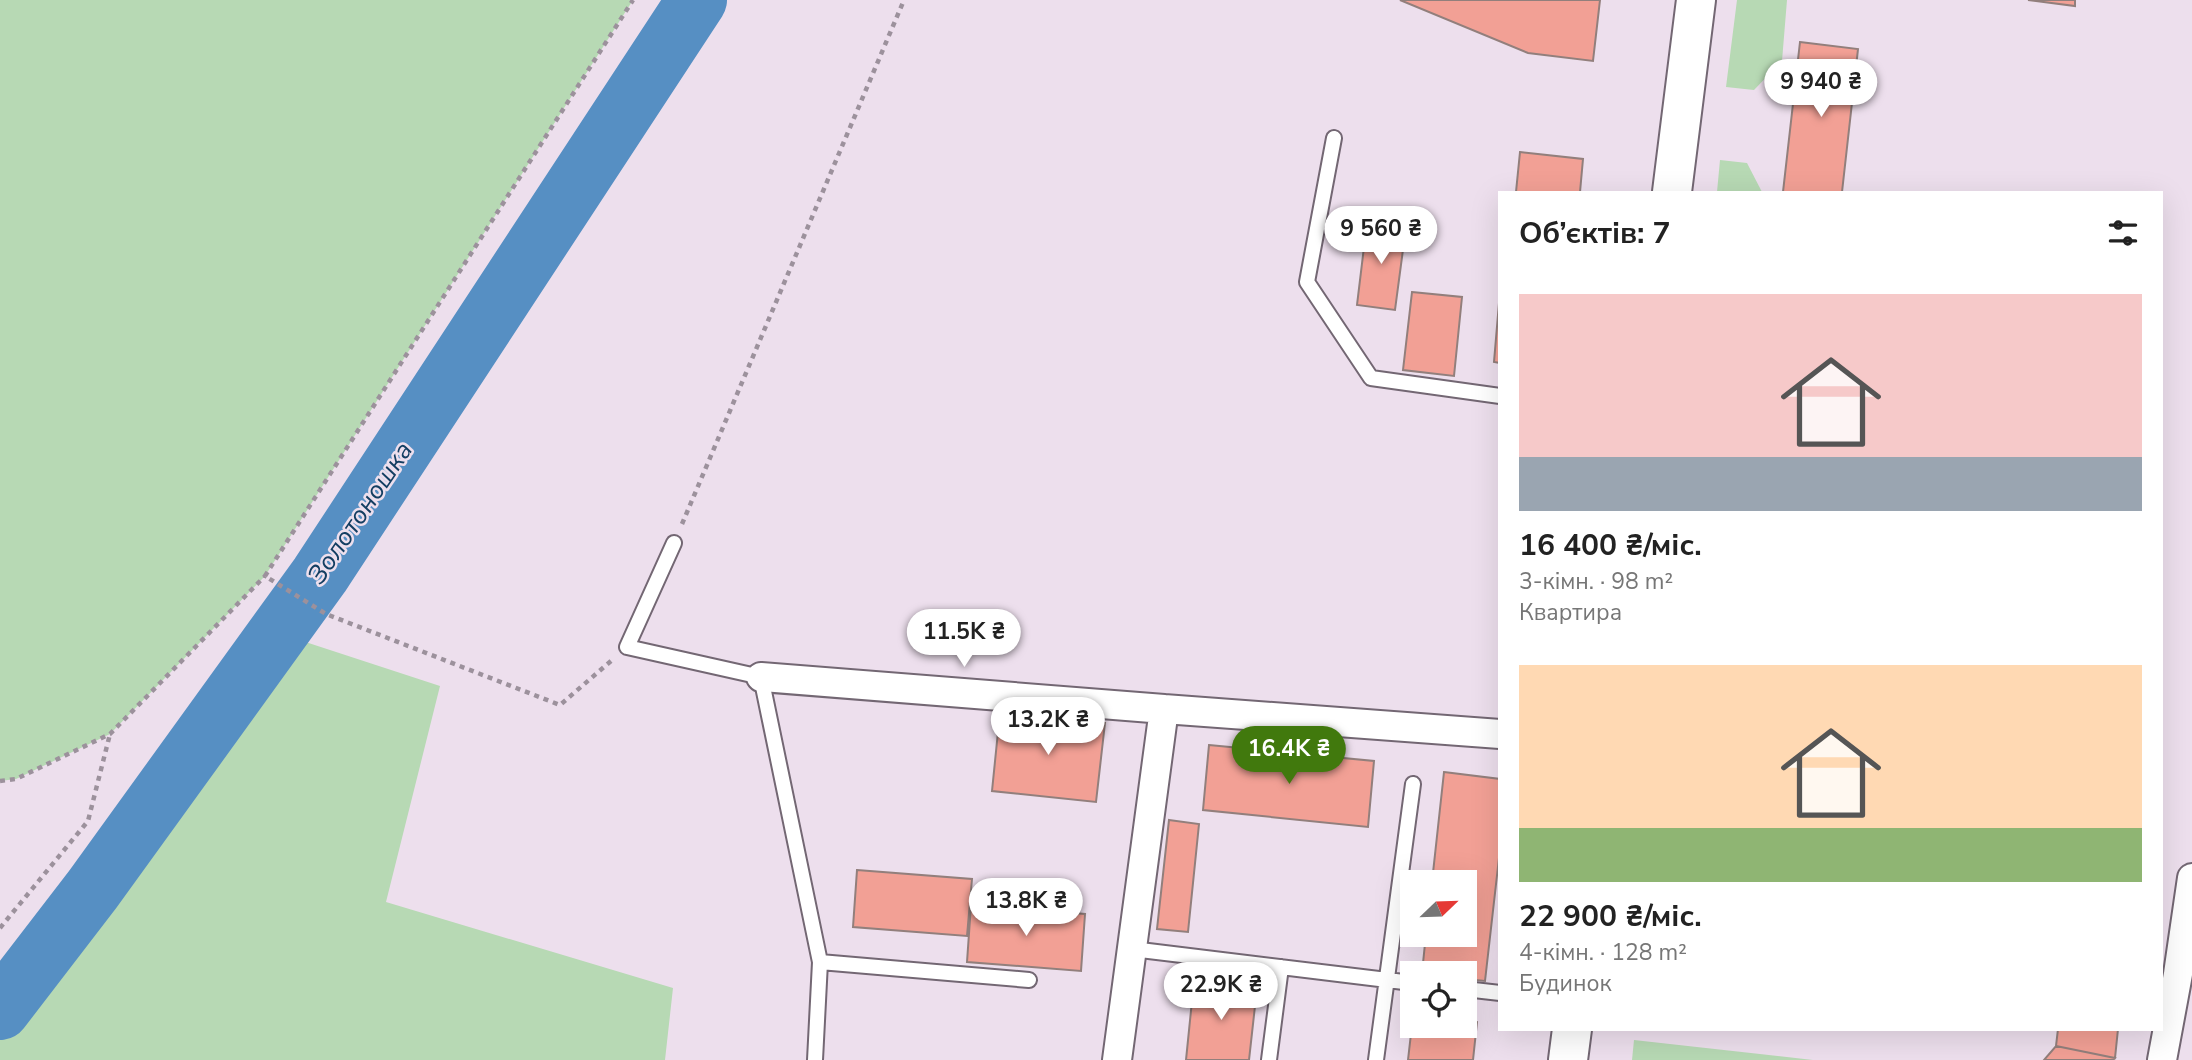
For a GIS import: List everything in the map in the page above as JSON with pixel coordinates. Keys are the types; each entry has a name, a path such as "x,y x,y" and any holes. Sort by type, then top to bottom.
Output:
{"main road":[{"path":"1672,191 1696,0"},
{"path":"1568,1060 1572,1031"}],"street":[{"path":"761,677 1498,734"},
{"path":"1117,1060 1164,709"},
{"path":"2162,1060 2192,878"}],"lane":[{"path":"1334,138 1307,282 1371,378 1498,396"},
{"path":"674,543 627,647 761,677 820,962 814,1060"},
{"path":"1376,1060 1413,784"},
{"path":"1132,950 1400,982"},
{"path":"820,962 1029,980"},
{"path":"1269,1060 1281,967"},
{"path":"1477,990 1498,993"}],"path":[{"path":"0,781 16,779 110,734 265,576 633,0"},
{"path":"674,543 904,0"},
{"path":"265,576 326,614 560,705 627,647"},
{"path":"0,928 88,821 110,734"}],"green space":[{"path":"0,0 633,0 265,576 110,734 16,779 0,781"},
{"path":"1737,0 1787,0 1782,61 1754,90 1726,87"},
{"path":"1720,160 1747,163 1761,191 1717,191"},
{"path":"278,633 440,686 386,902 673,988 665,1060 0,1060 0,1010 93,889"},
{"path":"1634,1040 1813,1060 1632,1060"}],"building":[{"path":"1400,0 1600,0 1593,61 1528,53"},
{"path":"2028,0 2075,0 2075,6"},
{"path":"1800,42 1858,49 1842,191 1783,191"},
{"path":"1520,152 1583,159 1580,191 1516,191"},
{"path":"1367,222 1406,227 1395,310 1357,305"},
{"path":"1412,292 1462,297 1454,376 1403,370"},
{"path":"1498,315 1498,363 1494,362"},
{"path":"1000,712 1105,723 1096,802 992,791"},
{"path":"1209,745 1374,761 1368,827 1203,810"},
{"path":"1444,772 1498,779 1498,867 1485,981 1477,980 1477,961 1423,961 1425,947 1477,947 1477,870 1433,870"},
{"path":"1169,820 1199,824 1188,932 1157,929"},
{"path":"857,870 972,879 967,936 853,927"},
{"path":"971,905 1085,914 1081,971 967,962"},
{"path":"1194,981 1257,988 1249,1060 1186,1060"},
{"path":"2058,1031 2118,1031 2115,1058 2056,1046"},
{"path":"1411,1038 1475,1038 1473,1060 1408,1060"},
{"path":"2056,1046 2115,1058 2044,1060"}],"waterway":[{"name":"Золотоношка","path":"0,1010 93,889 320,575 697,0"}]}
